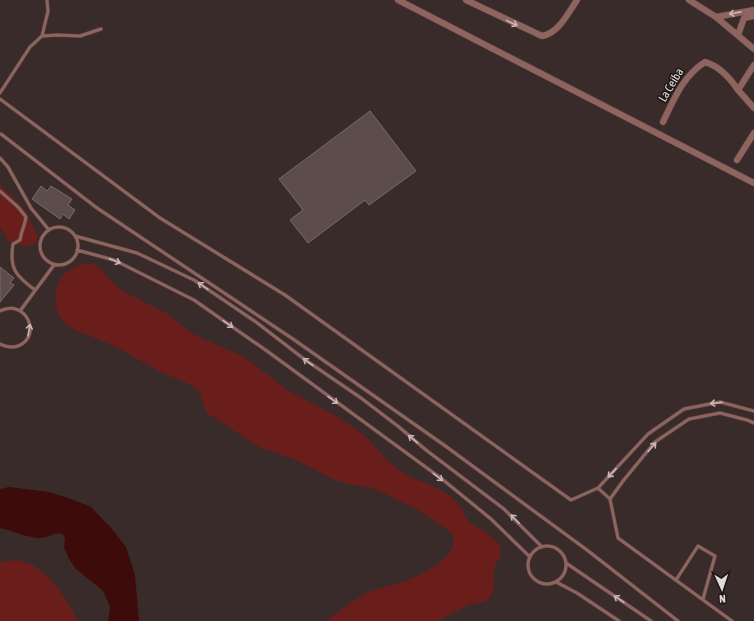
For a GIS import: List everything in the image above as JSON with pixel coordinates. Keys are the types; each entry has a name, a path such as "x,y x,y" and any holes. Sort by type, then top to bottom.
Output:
{"street":[{"path":"398,0 754,183"},
{"path":"466,0 542,36 549,35 560,25 577,0"},
{"path":"689,0 716,17 754,49"},
{"path":"716,17 754,10"},
{"path":"738,35 744,18 754,16"},
{"name":"La Ceiba","path":"663,122 679,89 692,71 705,62 711,64 729,77 754,108"},
{"path":"738,90 754,65"},
{"path":"737,160 754,133"}],"lane":[{"path":"0,93 30,47 42,36 48,11 47,0"},
{"path":"42,36 80,36 101,29"},
{"path":"0,100 160,218 285,295 571,500 598,488 648,434 684,409 720,402 754,411"},
{"path":"0,134 97,208 293,339 450,449 587,550 678,621"},
{"path":"0,158 8,167 31,208 49,230"},
{"path":"0,191 18,207 26,217 25,226 20,234 20,240 13,244 13,268 17,276 35,290"},
{"path":"55,227 62,227 68,229 75,236 78,244 78,250 71,261 66,264 54,265 43,258 39,246 40,239 49,230 55,227"},
{"path":"75,236 137,253 194,280 256,322 304,359 361,398 426,450 504,509 542,547"},
{"path":"78,250 114,260 194,300 435,474 491,520 530,557"},
{"path":"20,311 54,265"},
{"path":"0,311 11,308 20,311 28,318 30,324 30,330 25,341 14,347 8,347 0,344"},
{"path":"610,499 655,442 689,419 720,413 754,423"},
{"path":"598,488 610,499 618,538 732,621"},
{"path":"548,546 555,548 564,557 566,563 564,574 556,582 544,584 534,579 528,569 530,557 542,547 548,546"},
{"path":"676,580 698,546 715,556 703,600"},
{"path":"566,563 652,621"},
{"path":"556,582 578,593 619,621"}],"shaded area":[{"path":"0,185 20,204 26,212 38,237 35,244 24,247 19,244 9,242 0,227"},
{"path":"84,264 93,264 101,269 121,290 166,313 193,334 244,357 287,390 336,416 355,428 400,471 448,494 457,502 470,523 486,532 500,545 501,554 494,569 494,589 490,598 484,602 471,604 437,621 326,621 367,593 406,581 429,570 443,560 452,548 452,533 418,510 375,489 348,484 333,479 294,459 259,447 207,413 199,392 194,387 161,372 123,350 69,326 62,320 58,312 55,298 56,289 60,280 66,273"},
{"path":"9,487 49,492 91,507 112,529 126,547 135,575 139,621 108,621 110,607 103,591 75,568 64,547 65,540 63,534 36,538 0,528 0,489"},
{"path":"17,560 28,563 37,568 54,583 78,621 0,621 0,561"}],"building":[{"path":"370,111 416,171 369,205 365,200 308,243 290,220 303,210 279,179"},
{"path":"41,186 47,191 51,186 72,199 68,205 75,210 69,219 63,214 60,219 32,199"},
{"path":"0,267 14,278 10,283 14,285 0,302"}]}
